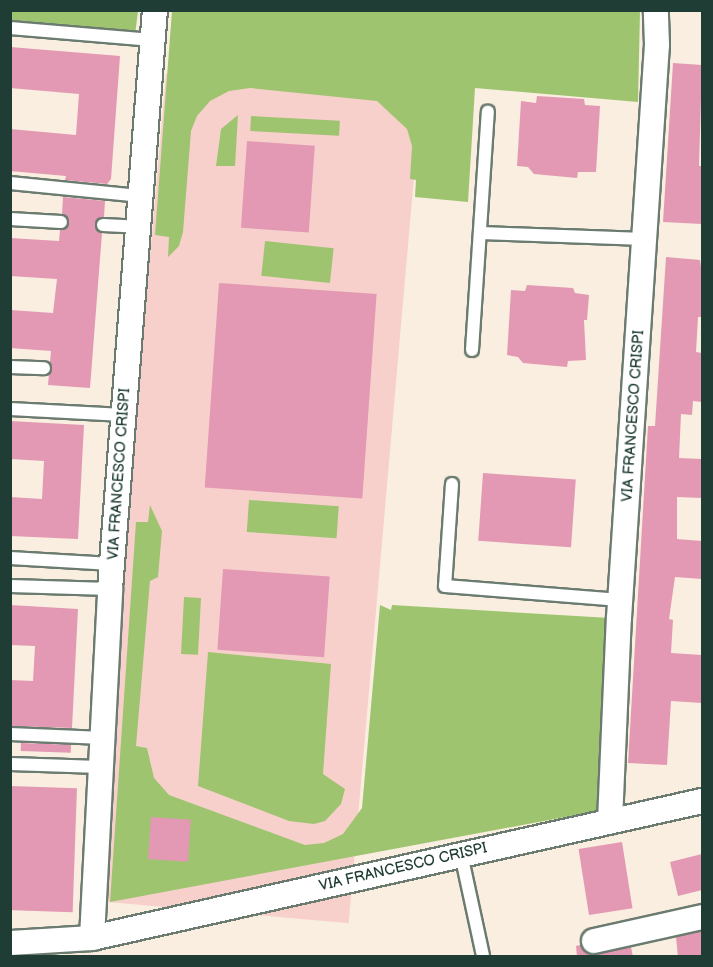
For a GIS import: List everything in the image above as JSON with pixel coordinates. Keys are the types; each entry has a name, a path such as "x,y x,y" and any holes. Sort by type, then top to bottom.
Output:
{"street":[{"name":"VIA FRANCESCO CRISPI","path":"92,938 110,589 155,10"},
{"name":"VIA FRANCESCO CRISPI","path":"610,821 620,600 657,45 656,10"},
{"name":"VIA FRANCESCO CRISPI","path":"10,943 92,938 702,801"},
{"path":"594,941 702,917"}],"lane":[{"path":"10,28 152,40"},
{"path":"472,350 488,112"},
{"path":"10,183 141,196"},
{"path":"10,219 61,222"},
{"path":"103,225 138,227"},
{"path":"480,232 645,239"},
{"path":"10,367 44,368"},
{"path":"10,409 124,416"},
{"path":"452,484 445,586 620,600"},
{"path":"10,558 112,564"},
{"path":"10,586 110,589"},
{"path":"10,734 103,738"},
{"path":"10,764 100,767"},
{"path":"460,854 483,957"}],"shaded area":[{"path":"166,74 421,96 349,923 94,901"}],"green space":[{"path":"10,11 138,11 135,35 11,23"},
{"path":"172,11 640,11 638,102 475,88 468,202 415,197 416,180 410,179 412,146 407,129 377,101 250,88 229,91 210,101 197,116 191,131 183,232 179,246 168,257 169,237 155,235"},
{"path":"238,115 235,166 216,166 221,129"},
{"path":"251,116 340,121 339,136 250,131"},
{"path":"265,241 334,248 330,283 261,276"},
{"path":"249,500 339,506 337,538 247,532"},
{"path":"150,505 162,531 158,577 150,581 136,746 147,748 154,778 169,795 305,845 324,843 343,834 362,808 380,605 391,610 392,605 610,618 597,811 110,902 136,522 148,522"},
{"path":"184,597 201,598 198,655 181,654"},
{"path":"208,652 331,664 323,774 345,789 341,804 325,821 314,824 289,821 198,786"}],"building":[{"path":"10,47 120,56 111,179 107,184 65,180 66,176 10,171 10,129 76,135 79,94 10,88"},
{"path":"673,63 702,65 699,166 702,166 702,224 663,222"},
{"path":"537,96 584,99 585,105 600,106 596,172 578,172 577,178 534,174 528,167 517,166 521,101 536,103"},
{"path":"247,141 315,146 309,233 241,228"},
{"path":"63,197 105,201 104,217 95,224 102,233 90,388 48,385 51,351 10,348 10,310 53,313 57,279 10,276 10,238 59,241 60,230 69,223 62,214"},
{"path":"666,257 700,260 702,274 702,317 698,317 696,352 702,353 702,402 693,401 692,415 681,414 679,458 702,459 702,498 677,497 677,539 702,541 702,579 675,577 669,619 673,620 671,653 702,655 702,703 671,701 667,765 628,763 648,426 655,426"},
{"path":"219,283 377,294 362,499 205,488"},
{"path":"527,285 573,288 575,293 589,295 587,320 584,320 586,360 568,361 567,367 523,363 518,357 507,355 511,290 525,291"},
{"path":"10,421 84,425 78,539 10,536 10,497 42,499 44,461 10,459"},
{"path":"483,473 576,479 571,547 478,541"},
{"path":"223,569 330,576 324,657 217,650"},
{"path":"10,605 78,609 72,728 10,726 10,680 33,681 35,646 10,645"},
{"path":"21,743 71,745 71,753 21,751"},
{"path":"10,786 77,788 73,912 10,910"},
{"path":"151,817 191,820 188,862 148,859"},
{"path":"622,842 632,908 589,915 579,849"},
{"path":"702,854 702,890 678,896 670,862"},
{"path":"702,931 702,957 678,957 676,937"},
{"path":"580,945 590,955 631,947 633,957 577,957 576,946"}]}
